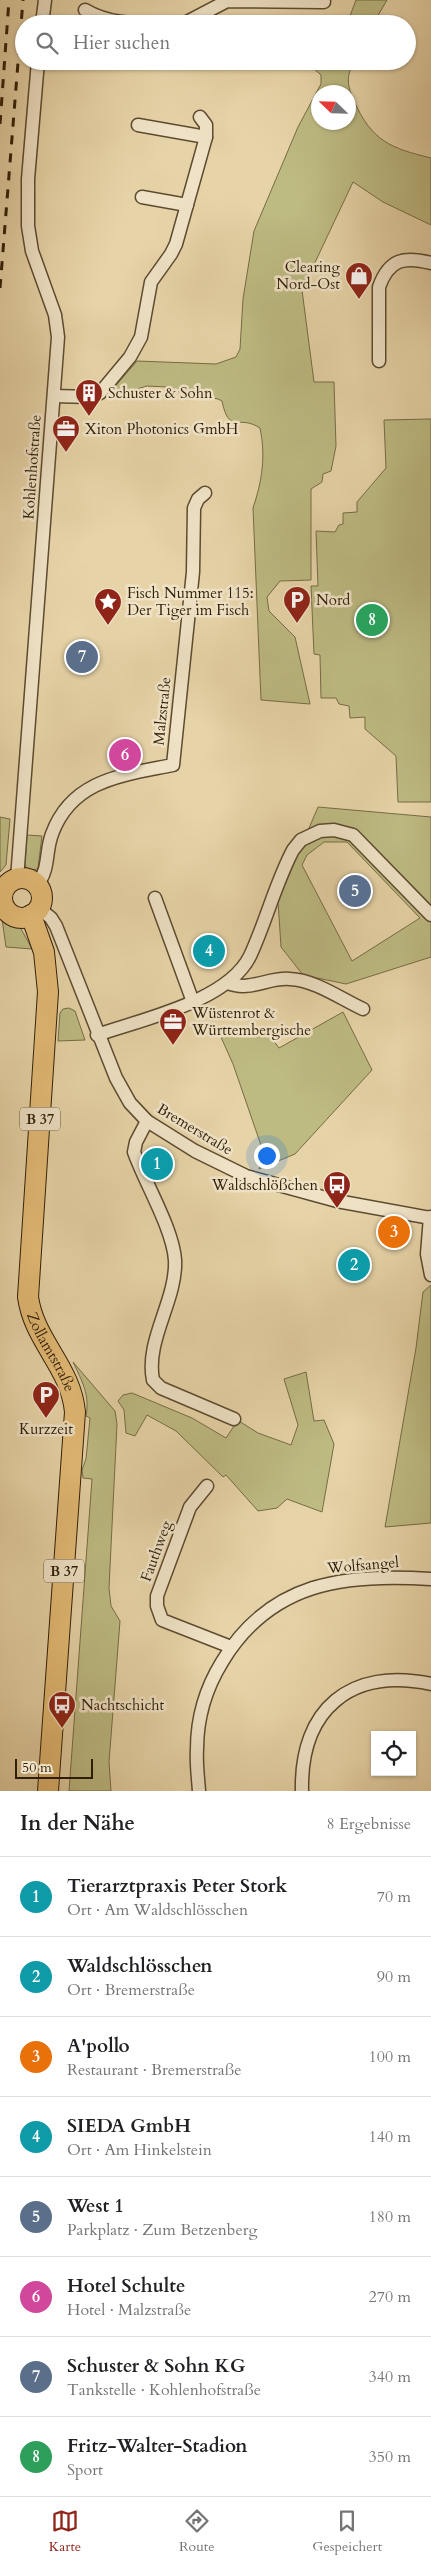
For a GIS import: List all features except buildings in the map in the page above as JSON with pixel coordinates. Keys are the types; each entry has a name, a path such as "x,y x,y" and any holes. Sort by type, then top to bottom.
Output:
{"main road":[{"path":"27,878 37,885 42,899 35,912 19,917 10,913 4,905 2,893 10,883 17,879 27,878"},
{"name":"Zollamtstraße","path":"35,912 44,952 48,992 28,1297 35,1325 72,1392 75,1412 48,1791"}],"street":[{"path":"43,15 45,0"},
{"path":"202,0 202,14 227,1 324,2"},
{"path":"85,10 93,15"},
{"name":"Kohlenhofstraße","path":"17,879 58,336 55,316 32,251 28,226 28,187 37,70"},
{"path":"54,396 81,398 96,395 130,357 145,328 151,282 172,254 187,205 206,137 206,125 200,117"},
{"path":"138,125 206,137"},
{"path":"142,197 187,205"},
{"path":"380,361 380,287 383,275 391,265 400,260 414,259 431,263"},
{"name":"Malzstraße","path":"37,885 44,876 52,833 62,814 74,799 100,781 173,765 193,572 194,508 198,499 205,493"},
{"path":"97,1035 206,997 228,983 244,967 250,956 293,850 301,840 320,831 334,830 353,835 431,915"},
{"path":"155,898 192,1002"},
{"name":"Bremerstraße","path":"35,912 51,918 56,926 97,1035 122,1090 147,1121 211,1160 246,1176 337,1201 431,1217"},
{"path":"228,983 240,987 293,979 363,1009"},
{"path":"147,1121 136,1142 134,1152 170,1239 175,1261 172,1283 152,1358 153,1380 161,1388 234,1419"},
{"path":"431,1217 427,1254 431,1275"},
{"name":"Fauthweg","path":"208,1486 190,1507 157,1596 157,1606 162,1620 231,1647"},
{"name":"Wolfsangel","path":"199,1791 196,1748 201,1713 208,1689 231,1647 252,1622 286,1598 300,1591 354,1579 431,1579"},
{"path":"302,1791 303,1765 310,1735 331,1704 354,1689 375,1682 406,1681 431,1684"}],"shaded area":[{"path":"356,0 387,0 378,15 350,15"},
{"path":"315,70 351,70 349,85 321,84 321,75"},
{"path":"311,103 311,130 356,130 356,105 375,134 384,141 404,150 431,158 431,225 383,202 353,182 302,290 314,382 334,382 336,446 331,471 323,474 322,482 311,489 311,580 280,581 267,597 269,611 295,637 310,704 261,700 253,508 259,488 263,459 260,428 253,424 232,421 228,418 222,401 218,399 182,393 167,387 147,386 110,397 112,390 137,361 216,364 236,357 240,349 243,299 254,231 298,127"},
{"path":"431,419 431,802 398,802 396,756 365,729 365,717 350,718 349,706 339,704 336,698 321,698 320,655 314,654 311,586 318,586 316,531 335,532 339,525 343,524 343,513 357,512 357,502 386,468 384,420"},
{"path":"318,807 431,817 431,957 346,984 303,975 281,947 278,901","holes":["324,842 347,842 420,918 352,961 302,865 307,855"]},
{"path":"0,817 10,819 6,865 0,872"},
{"path":"27,835 42,836 38,868 33,871 27,870 25,864"},
{"path":"2,919 20,927 32,949 6,947"},
{"path":"69,1008 75,1011 85,1040 58,1041 60,1013 63,1009"},
{"path":"343,1012 372,1070 295,1154 259,1169 263,1151 233,1064 220,1035 265,1029 279,1048"},
{"path":"431,1285 431,1523 385,1527 416,1348 423,1292"},
{"path":"73,1362 115,1411 117,1424 109,1588 111,1606 120,1621 109,1762 111,1791 69,1791 92,1479 83,1478 82,1470 86,1459 90,1418 86,1416 86,1395"},
{"path":"306,1372 314,1421 324,1420 334,1444 322,1512 287,1499 277,1508 258,1511 226,1475 223,1477 176,1431 147,1415 135,1436 126,1433 124,1410 118,1401 123,1395 132,1393 192,1418 226,1438 239,1421 258,1433 291,1445 298,1425 284,1379"}],"railway":[{"path":"0,124 9,0"},
{"path":"22,15 23,0"},
{"path":"0,288 17,70"}],"place":[{"name":"Clearing Nord-Ost","path":"359,300"},
{"name":"Schuster & Sohn","path":"89,417"},
{"name":"Xiton Photonics GmbH","path":"66,453"},
{"name":"Fritz-Walter-Stadion","path":"372,620"},
{"name":"Nord","path":"297,624"},
{"name":"Fisch Nummer 115: Der Tiger im Fisch","path":"108,626"},
{"name":"Schuster & Sohn KG","path":"82,657"},
{"name":"Hotel Schulte","path":"125,755"},
{"name":"West 1","path":"355,891"},
{"name":"SIEDA GmbH","path":"209,951"},
{"name":"Wüstenrot & Württembergische","path":"173,1046"},
{"name":"Tierarztpraxis Peter Stork","path":"157,1164"},
{"name":"Waldschlößchen","path":"337,1209"},
{"name":"A'pollo","path":"394,1232"},
{"name":"Waldschlösschen","path":"354,1265"},
{"name":"Kurzzeit","path":"46,1419"},
{"name":"Nachtschicht","path":"62,1729"}]}
